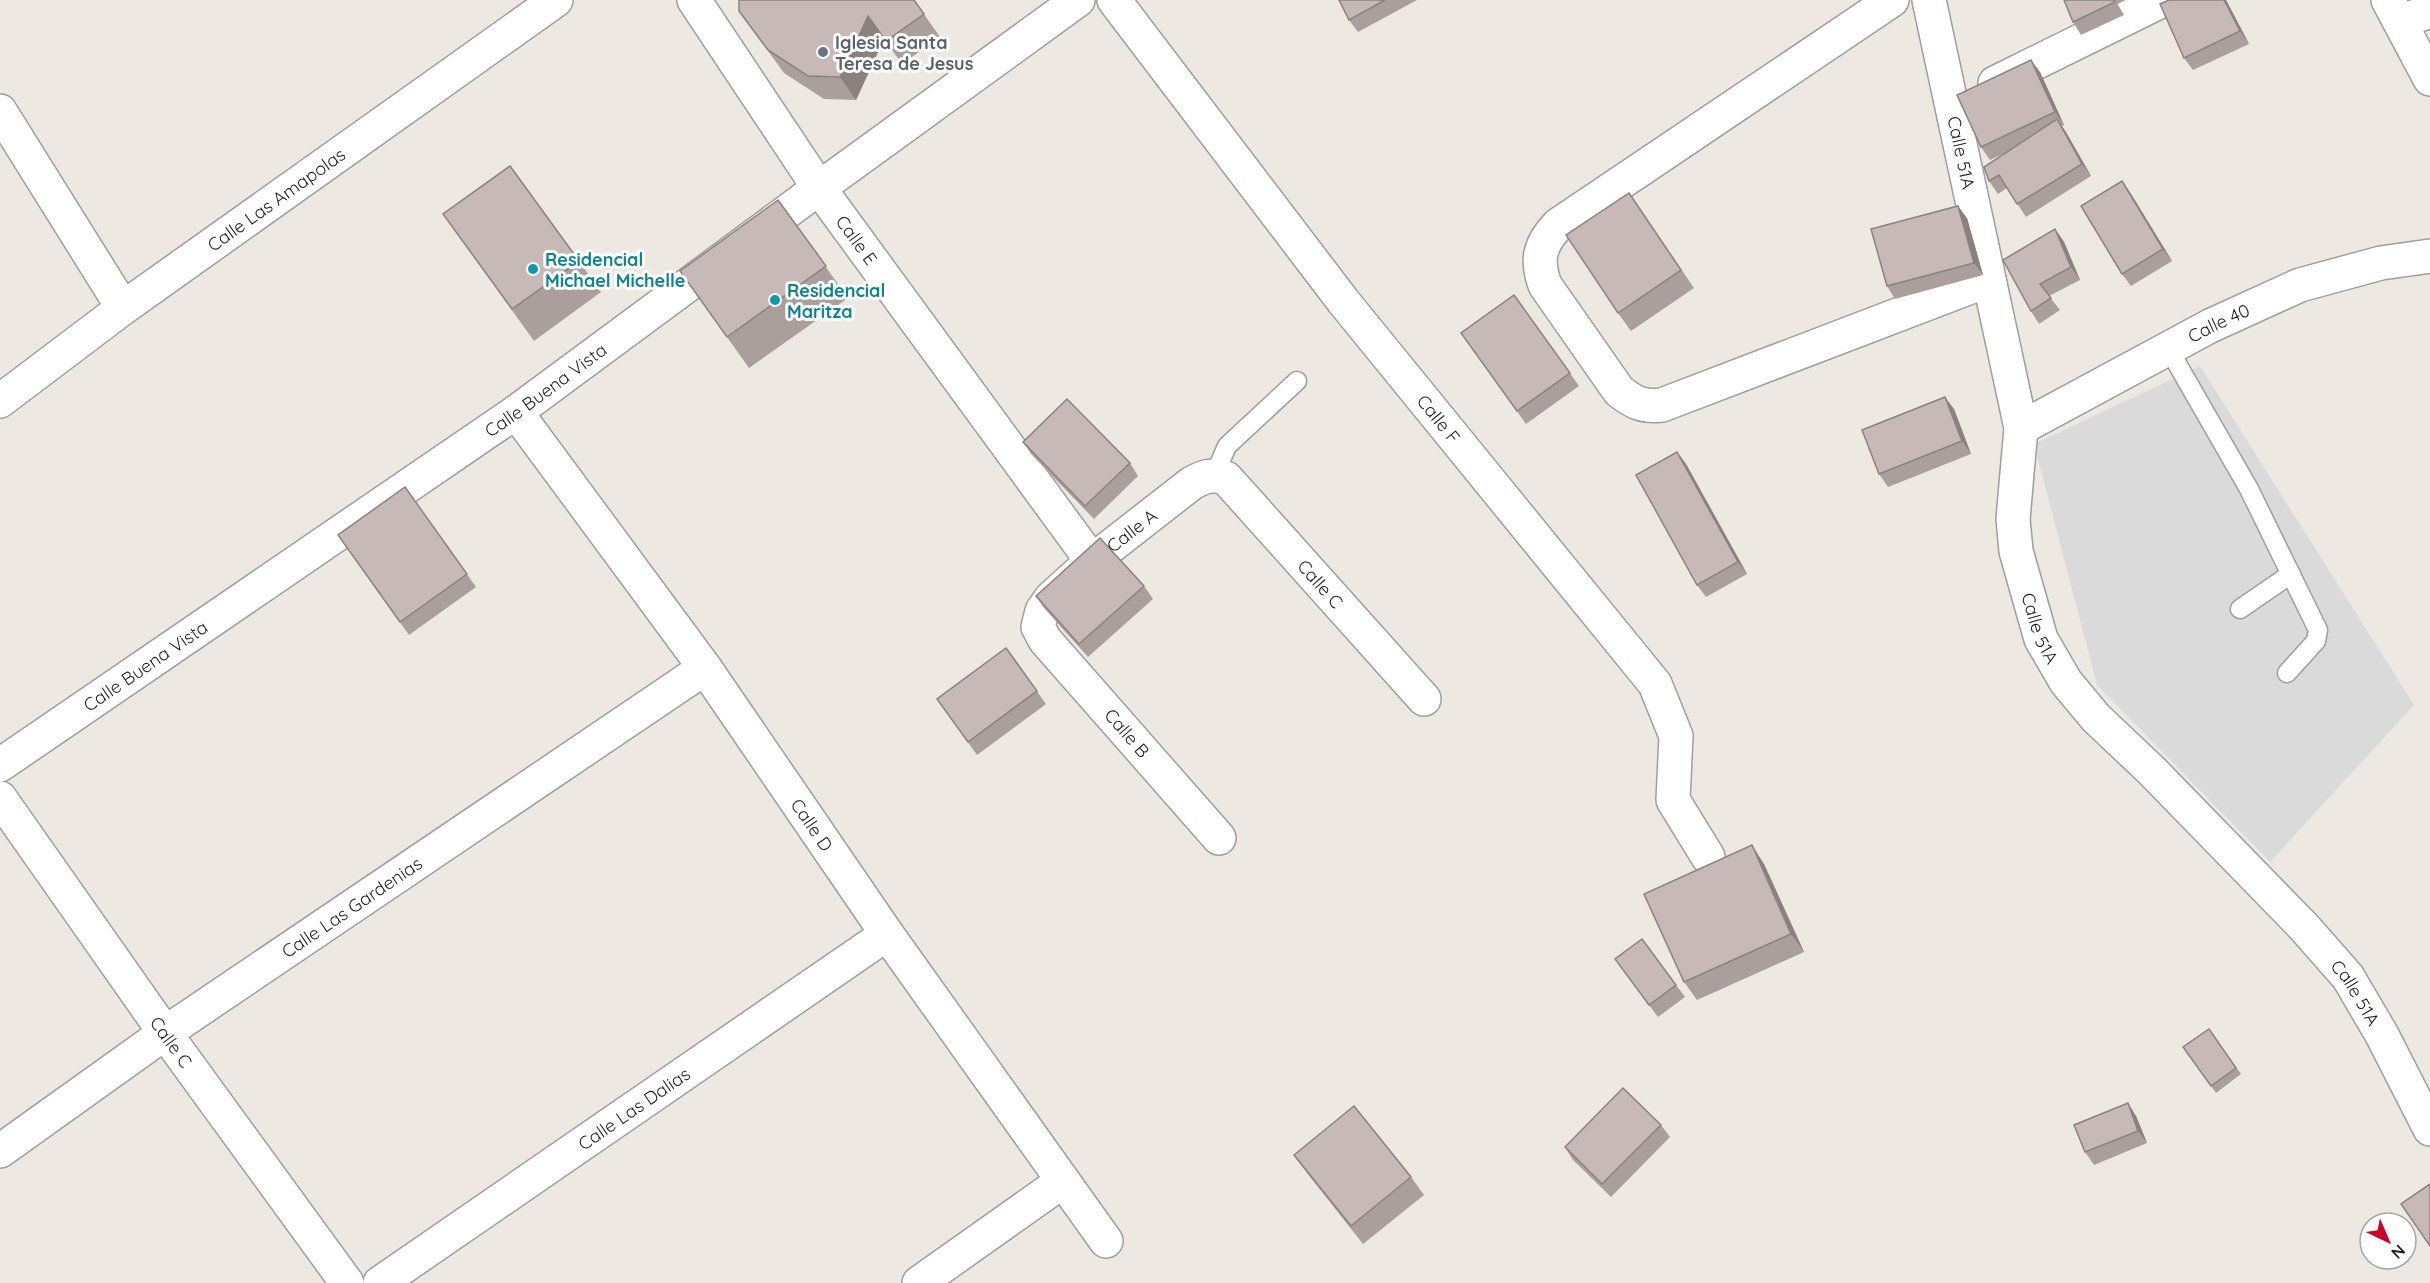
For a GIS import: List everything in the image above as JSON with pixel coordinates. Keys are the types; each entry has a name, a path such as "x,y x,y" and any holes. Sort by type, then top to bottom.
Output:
{"street":[{"name":"Calle Las Amapolas","path":"0,401 123,308 556,0"},
{"name":"Calle E","path":"694,0 819,188 1092,561"},
{"name":"Calle Buena Vista","path":"0,765 516,412 1078,0"},
{"name":"Calle F","path":"1114,0 1343,301 1655,684 1676,736 1673,800 1708,857"},
{"path":"1892,0 1558,225 1547,237 1541,253 1540,269 1545,285 1619,391 1632,402 1647,407 1662,405 1989,280"},
{"name":"Calle 51A","path":"1929,0 2021,428 2013,519 2016,551 2041,639 2066,682 2096,718 2168,786 2304,927 2348,977 2382,1035 2430,1129"},
{"path":"1952,104 2163,0"},
{"path":"2406,11 2430,79"},
{"path":"0,111 123,308"},
{"name":"Calle 40","path":"2021,428 2210,326 2301,285 2381,263 2430,256"},
{"name":"Calle D","path":"516,412 705,668 887,934 1106,1241"},
{"name":"Calle A","path":"1038,627 1042,611 1051,598 1092,561 1191,483 1204,476 1215,474"},
{"name":"Calle C","path":"1215,474 1226,478 1236,487 1424,699"},
{"name":"Calle B","path":"1038,627 1045,640 1219,838"},
{"name":"Calle Las Gardenias","path":"0,1151 165,1033 705,668"},
{"name":"Calle C","path":"0,798 165,1033 347,1283"},
{"name":"Calle Las Dalias","path":"380,1283 887,934"},
{"path":"919,1283 1063,1181"}],"lane":[{"path":"2168,348 2217,431 2318,630 2316,641 2287,673"},
{"path":"1215,474 1227,446 1297,381"},
{"path":"2240,609 2291,574"}],"shaded area":[{"path":"2200,366 2414,705 2270,862 2097,685 2034,444"}],"building":[{"name":"Iglesia Santa Teresa de Jesus","path":"739,0 914,0 924,14 886,41 868,16 840,77 808,76 768,50 739,11"},
{"path":"1339,0 1385,0 1349,20"},
{"path":"2064,0 2113,0 2115,2 2073,22"},
{"path":"2169,0 2224,0 2240,31 2184,58 2160,4"},
{"path":"2031,60 2055,112 1981,147 1957,95"},
{"path":"2057,119 2082,164 2017,204 1999,175 1989,181 1984,167"},
{"name":"Residencial Michael Michelle","path":"510,166 579,261 512,309 443,214"},
{"path":"2122,181 2163,249 2122,274 2081,206"},
{"path":"1629,193 1681,270 1618,313 1566,235"},
{"path":"778,200 826,266 727,337 680,271"},
{"path":"1958,206 1974,263 1887,286 1871,229"},
{"path":"2055,229 2071,267 2040,284 2051,298 2031,311 2003,260"},
{"path":"1514,295 1570,373 1517,411 1461,333"},
{"path":"1945,397 1962,441 1879,474 1862,430"},
{"path":"1067,399 1130,463 1085,506 1023,442"},
{"path":"1677,452 1738,562 1697,585 1636,475"},
{"path":"405,487 467,574 400,622 338,535"},
{"path":"1100,538 1144,586 1079,644 1036,596"},
{"path":"1006,648 1037,691 968,742 937,699"},
{"path":"1752,845 1791,934 1684,982 1644,894"},
{"path":"1642,939 1676,985 1649,1005 1615,959"},
{"path":"2209,1029 2236,1068 2211,1086 2183,1047"},
{"path":"1623,1088 1661,1125 1602,1184 1565,1147"},
{"path":"2128,1103 2138,1131 2085,1152 2074,1125"},
{"path":"1354,1106 1411,1177 1351,1226 1294,1155"},
{"path":"2430,1184 2430,1246 2418,1229 2418,1211 2406,1211 2401,1204"}],"place":[{"name":"Iglesia Santa Teresa de Jesus","path":"823,52"},
{"name":"Residencial Michael Michelle","path":"533,269"},
{"name":"Residencial Maritza","path":"775,300"}]}
